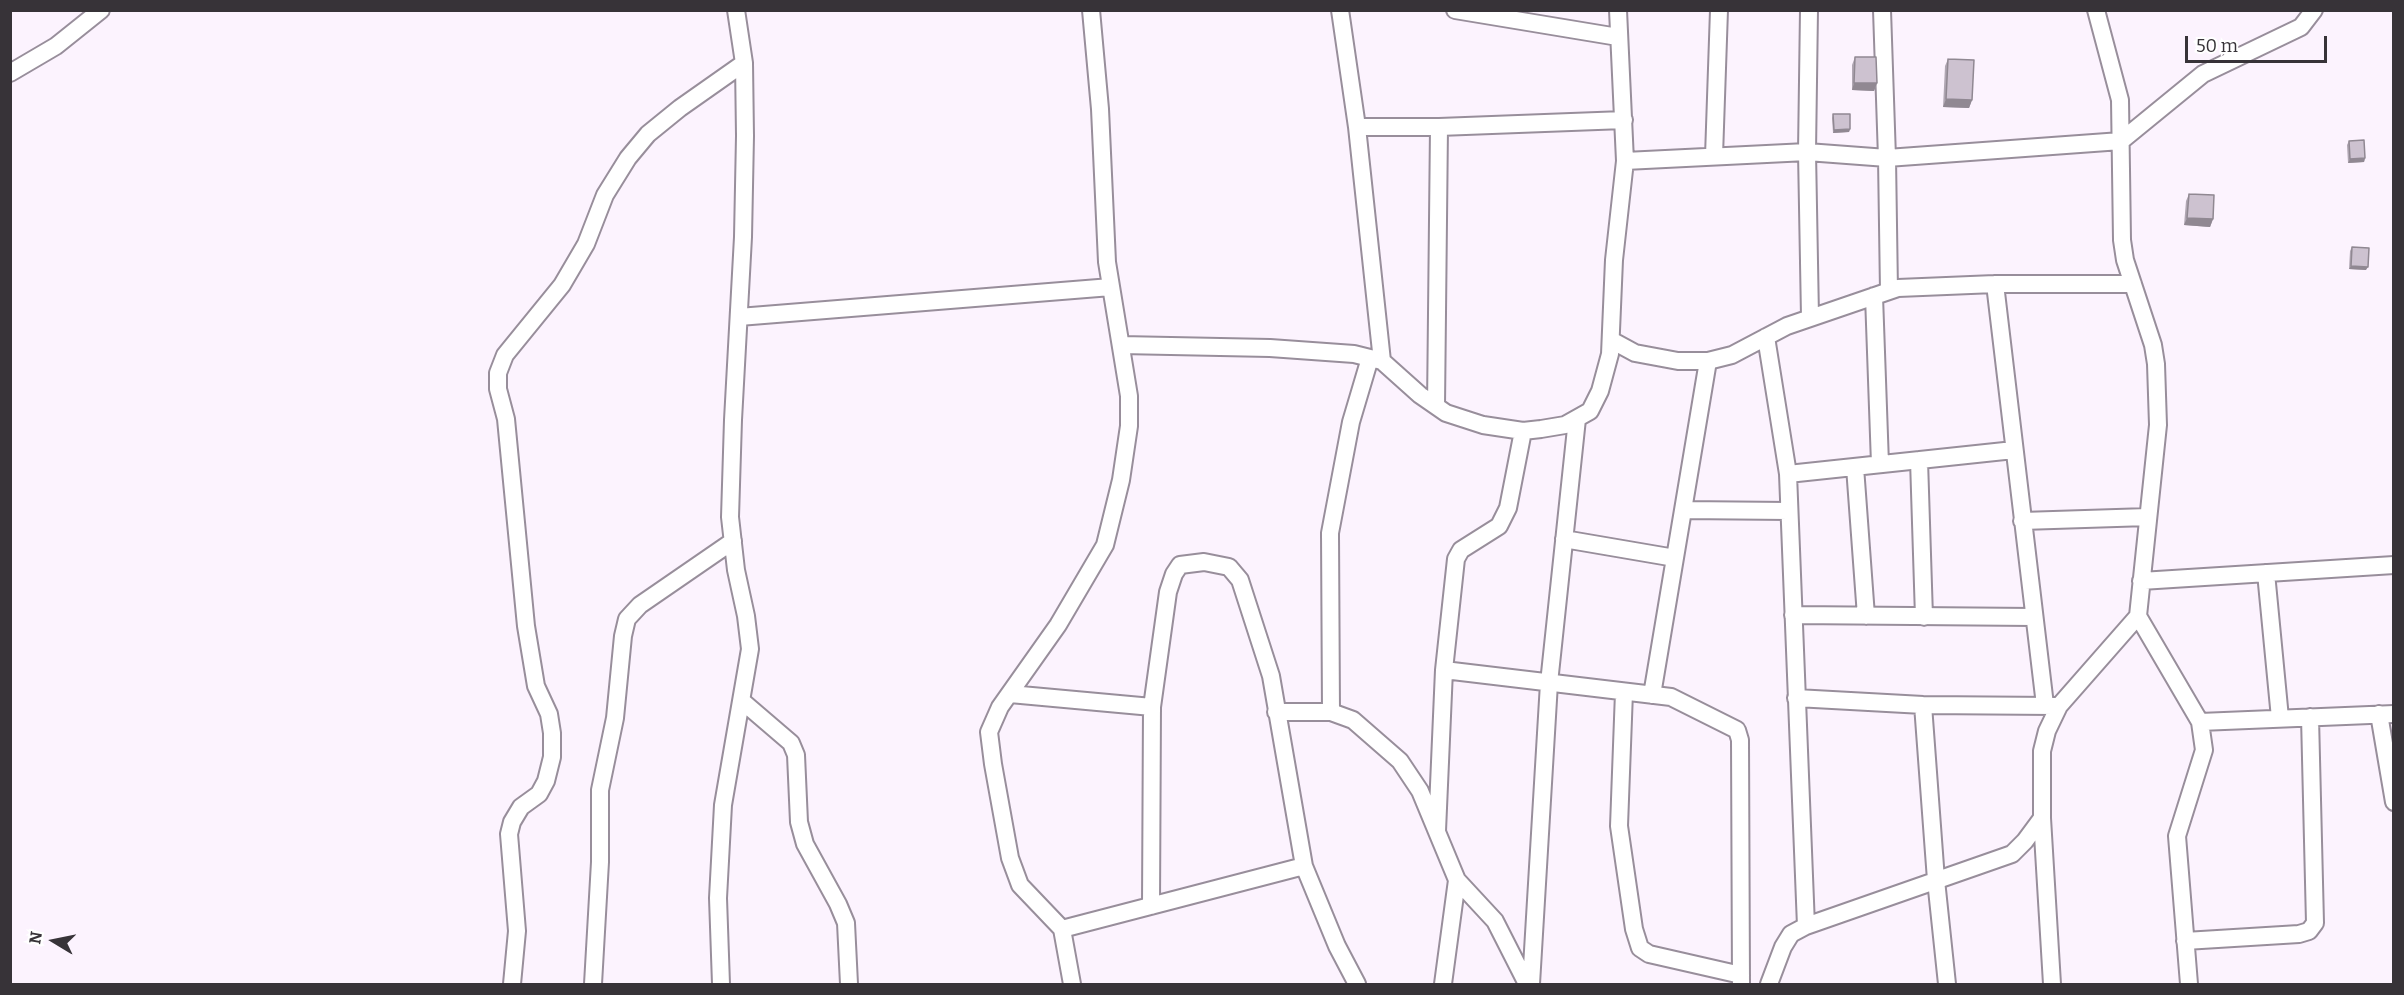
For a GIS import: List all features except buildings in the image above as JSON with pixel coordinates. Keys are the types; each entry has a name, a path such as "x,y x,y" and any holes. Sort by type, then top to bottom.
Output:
{"street":[{"path":"10,73 56,46 100,10"},
{"path":"721,984 718,898 723,804 750,648 736,570 730,517 743,237 744,63 736,10"},
{"path":"1073,984 1062,929 1020,885 1010,858 989,741 992,723 1058,626 1105,545 1121,480 1129,426 1129,396 1107,262 1100,109 1091,10"},
{"path":"1331,712 1330,533 1351,422 1376,359 1357,127 1340,10"},
{"path":"1455,10 1618,37"},
{"path":"1121,345 1325,350 1376,359 1446,413 1483,426 1523,431 1565,425 1590,411 1600,391 1610,354 1614,260 1625,161 1618,10"},
{"path":"1714,156 1719,10"},
{"path":"1809,10 1807,152 1810,317"},
{"path":"1880,464 1881,293 1887,158 1882,10"},
{"path":"2096,10 2120,100 2122,240 2125,260 2153,345 2156,364 2158,425 2138,616 2200,722 2204,750 2177,836 2188,984"},
{"path":"1625,161 1807,152 1887,158 2121,141 2203,74 2301,27 2314,10"},
{"path":"512,984 517,931 509,834 512,822 521,807 539,794 546,781 552,757 552,733 549,714 536,686 526,626 506,419 498,389 498,372 505,355 562,285 586,244 605,195 628,158 648,134 680,108 744,63"},
{"path":"1357,127 1439,127 1624,120"},
{"path":"1436,406 1439,127"},
{"path":"1611,340 1635,353 1678,361 1708,361 1732,355 1810,317 1898,288 1995,284 2133,284"},
{"path":"1995,284 2034,617 2052,706 2042,751 2042,818 2052,984"},
{"path":"739,317 1111,287"},
{"path":"1766,337 1788,474 1806,926"},
{"path":"1652,695 1708,361"},
{"path":"1529,984 1549,683 1577,418"},
{"path":"1437,831 1444,670 1456,559 1461,550 1498,526 1508,508 1523,431"},
{"path":"1788,474 2014,450"},
{"path":"1919,460 1924,616"},
{"path":"1855,467 1866,616"},
{"path":"1683,510 1789,511"},
{"path":"2022,521 2148,517"},
{"path":"1564,539 1675,558"},
{"path":"593,984 600,862 600,790 615,718 622,636 627,619 640,605 733,541"},
{"path":"1151,906 1152,707 1168,592 1174,574 1180,565 1204,562 1229,567 1240,580 1271,676 1304,867 1337,946 1357,984"},
{"path":"2141,581 2394,565"},
{"path":"2266,573 2280,718"},
{"path":"1793,615 2034,617"},
{"path":"1796,698 1923,705 2052,706 2138,616"},
{"path":"1444,670 1652,695 1671,698 1737,730 1740,740 1742,980 1649,954 1640,948 1634,929 1619,826 1624,692"},
{"path":"1010,694 1152,707"},
{"path":"742,701 791,743 796,755 799,822 805,844 846,923 849,984"},
{"path":"1923,705 1936,880 1947,984"},
{"path":"1276,712 1331,712 1353,720 1400,762 1420,791 1456,880 1495,921 1529,984"},
{"path":"2200,722 2386,714 2394,802"},
{"path":"2185,941 2299,934 2309,931 2315,923 2310,717"},
{"path":"1769,984 1791,934 1806,926 2012,854 2042,818"},
{"path":"1062,929 1304,867"},
{"path":"1443,984 1456,880"}]}
